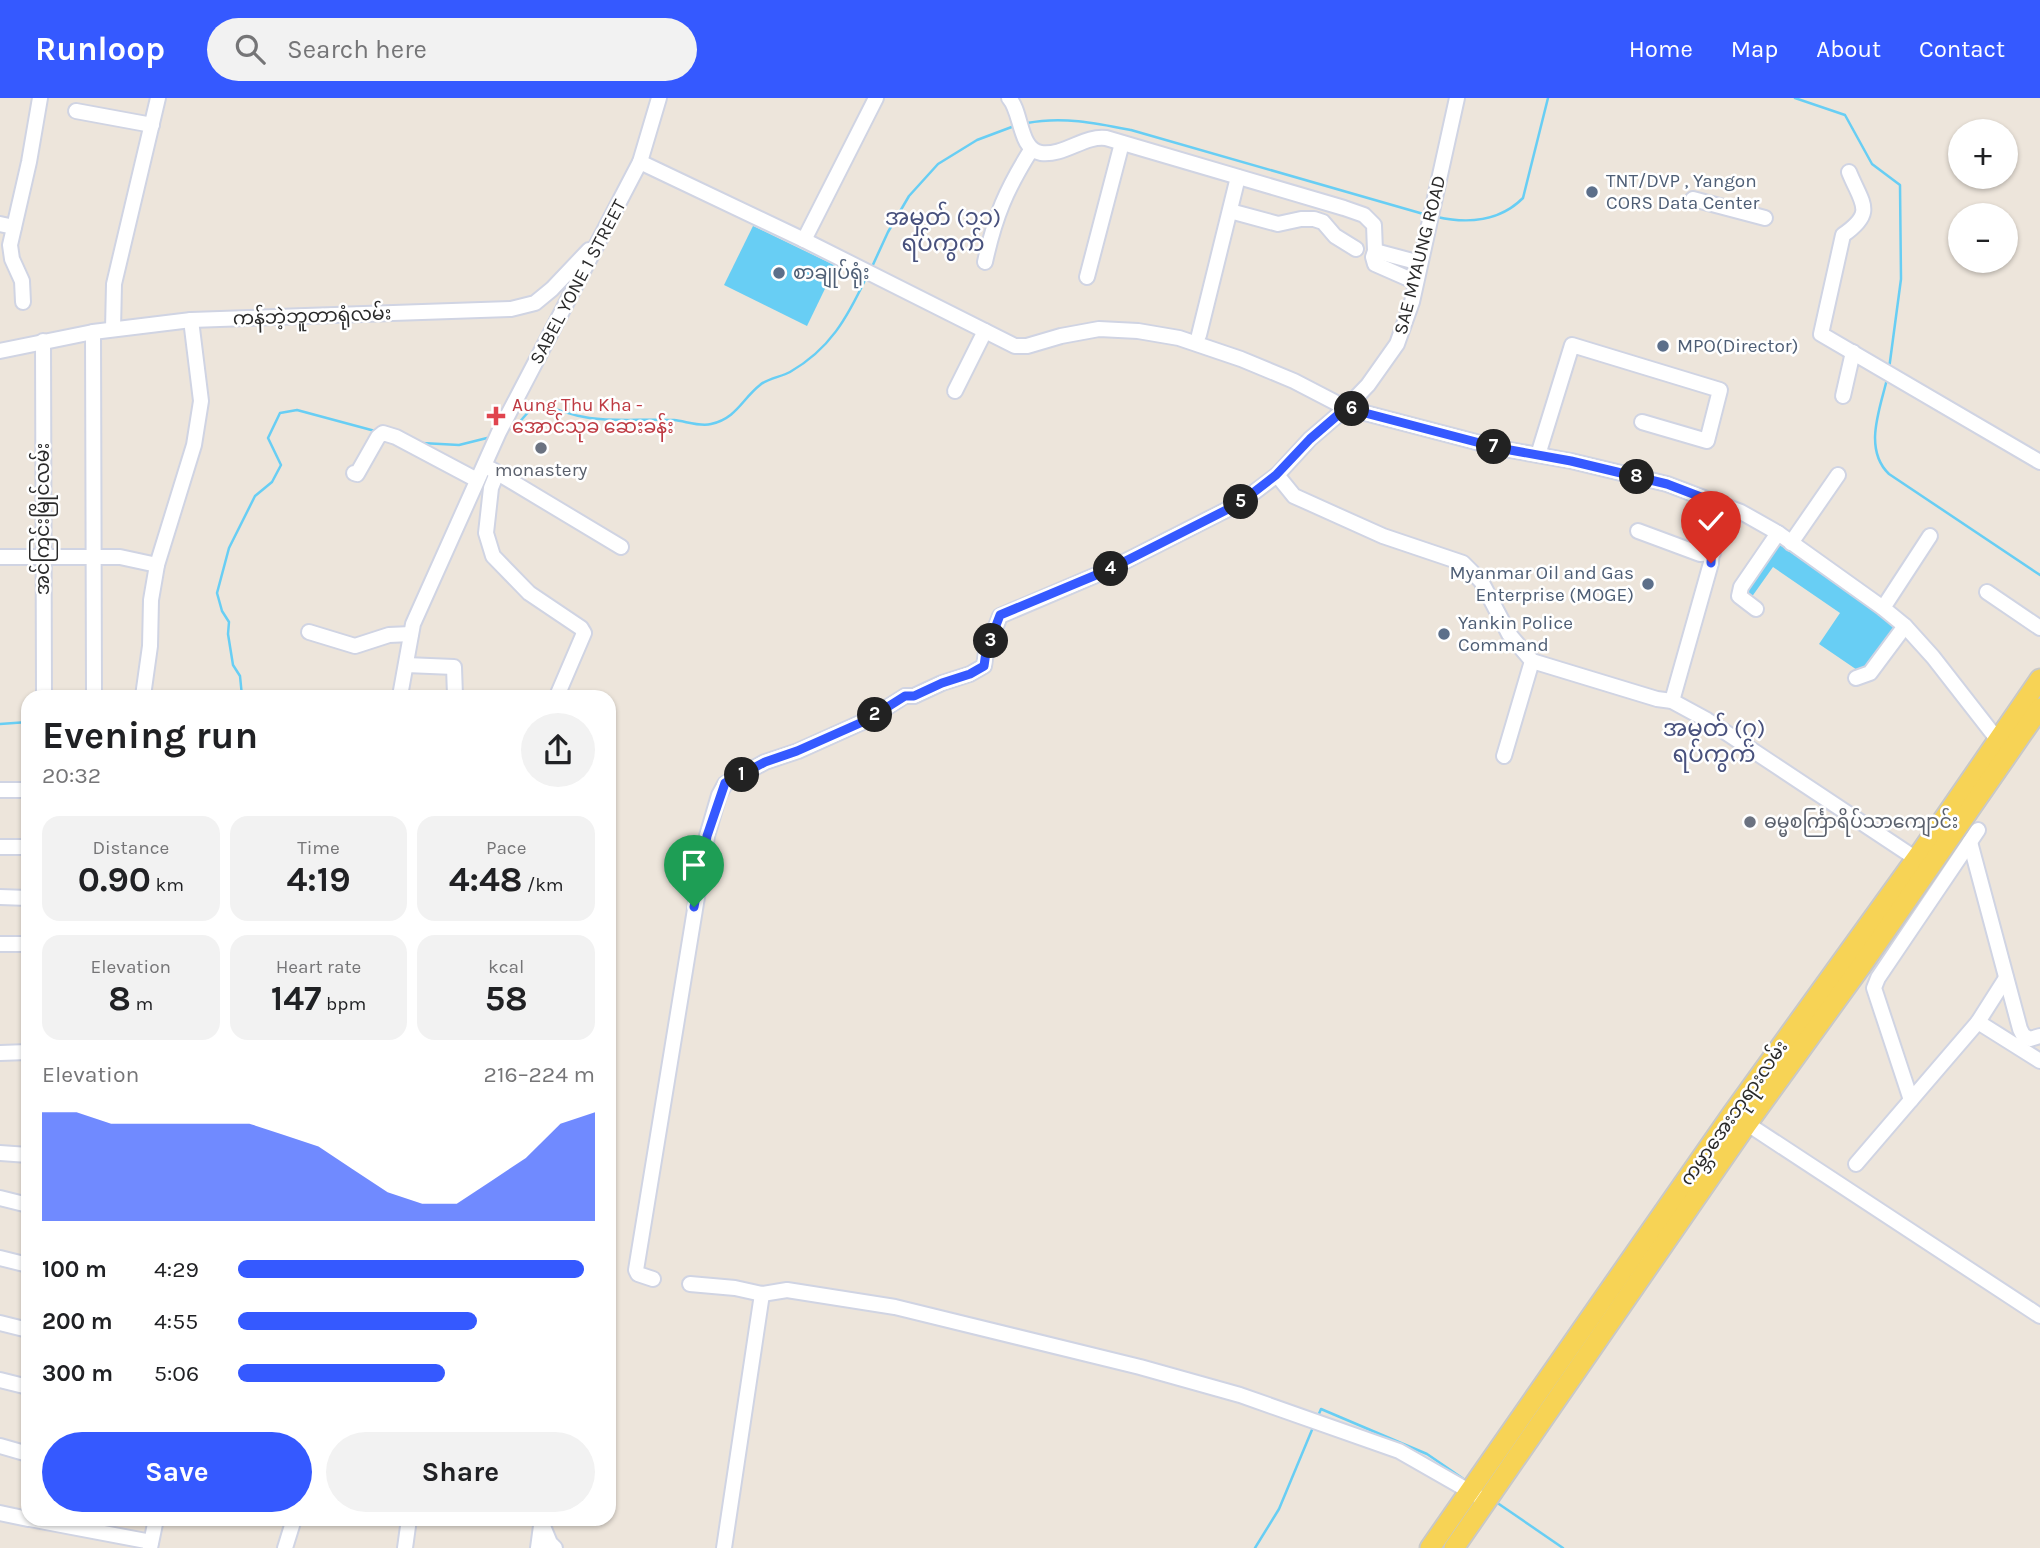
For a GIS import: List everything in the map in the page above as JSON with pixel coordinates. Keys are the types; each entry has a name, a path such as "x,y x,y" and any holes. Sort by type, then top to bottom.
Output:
{"main road":[{"name":"ကမ္ဘာအေးဘုရားလမ်း","path":"1454,1548 1488,1498 1507,1454 2003,747 2040,679"},
{"name":"ကမ္ဘာအေးဘုရားလမ်း","path":"2003,747 2040,708"},
{"name":"ကမ္ဘာအေးဘုရားလမ်း","path":"1430,1548 1469,1490 1507,1454"}],"street":[{"path":"23,302 22,281 12,259 7,225 29,162 40,98"},
{"path":"113,329 114,284 158,98"},
{"name":"SABEL YONE 1 STREET","path":"401,690 413,624 484,465 640,162 659,98"},
{"path":"804,240 876,98"},
{"path":"1009,98 1014,104 1024,137 1031,149 1044,154 1061,151 1099,137 1364,215 1374,225 1373,257 1376,264 1416,282"},
{"name":"SAE MYAUNG ROAD","path":"653,1279 638,1274 636,1270 707,836 725,783 765,762 867,720 905,696 914,696 970,674 984,666 986,652 1000,615 1108,570 1197,525 1240,503 1276,475 1368,385 1397,344 1416,282 1457,98"},
{"path":"76,111 152,125"},
{"path":"1087,277 1122,143"},
{"path":"985,262 993,226 1005,193 1031,149"},
{"path":"640,162 804,240 1015,346 1027,346 1061,335 1099,328 1179,338 1252,363 1320,393 1346,408 1499,448 1571,461 1667,484 1741,512 1778,533 1905,626 1933,657 2003,747"},
{"path":"1849,172 1863,204 1864,215 1859,224 1843,235 1821,334 2040,462"},
{"path":"1199,335 1238,177"},
{"path":"1693,199 1765,218"},
{"path":"1230,211 1278,224 1314,219 1323,222 1335,236 1356,249"},
{"name":"ကန်ဘဲ့ဘူတာရုံလမ်း","path":"0,351 93,332 191,320 511,309 535,303 600,239"},
{"path":"1375,251 1420,263"},
{"path":"144,690 150,646 150,600 157,565 194,445 201,401 191,320"},
{"path":"955,391 985,331"},
{"path":"93,332 94,690"},
{"name":"အင်ကြင်းမြိုင်လမ်း","path":"43,341 44,690"},
{"path":"1538,455 1572,345 1720,390 1707,441 1642,422"},
{"path":"1843,396 1853,352"},
{"path":"354,473 357,474 383,433 396,437 477,480"},
{"path":"484,465 621,547"},
{"path":"497,473 491,488 486,533 493,556 529,593 581,628 584,633 560,690"},
{"path":"1276,475 1294,496 1382,536 1463,563 1481,581 1509,634 1532,661 1657,699 1672,701 1707,720 1922,864"},
{"path":"1791,543 1838,475"},
{"path":"1672,701 1713,553 1714,502"},
{"path":"1638,531 1700,554 1713,553"},
{"path":"1756,609 1739,596 1741,587 1778,533"},
{"path":"1883,608 1930,536"},
{"path":"0,557 120,557 157,565"},
{"path":"1987,592 2040,628"},
{"path":"1856,678 1870,673 1905,626"},
{"path":"309,632 355,646 389,635 411,634"},
{"path":"1504,756 1532,661"},
{"path":"406,665 454,667 455,690"},
{"path":"0,790 21,790"},
{"path":"1911,1100 1874,988 1878,978 1974,836 2006,978 2023,1035 2030,1039 2040,1036"},
{"path":"0,847 21,847"},
{"path":"0,897 21,898"},
{"path":"0,944 21,944"},
{"path":"1856,1164 1978,1022 2006,978"},
{"path":"1978,1022 2040,1062"},
{"path":"0,1053 21,1052"},
{"path":"1740,1119 2040,1316"},
{"path":"0,1153 21,1154"},
{"path":"0,1198 21,1203"},
{"path":"0,1258 21,1263"},
{"path":"690,1284 735,1288 762,1294 787,1290 895,1307 1140,1367 1240,1395 1399,1451 1488,1498"},
{"path":"724,1548 762,1294"},
{"path":"0,1323 21,1328"},
{"path":"0,1380 21,1385"},
{"path":"0,1446 21,1452"},
{"path":"0,1513 21,1517"},
{"path":"62,1526 151,1545 155,1526"},
{"path":"285,1548 292,1526"},
{"path":"405,1548 408,1526"},
{"path":"538,1548 541,1526"},
{"path":"543,1526 555,1548"}],"water":[{"path":"753,226 836,266 807,326 724,285"},
{"path":"1777,543 1896,625 1863,674 1819,644 1840,613 1773,567 1751,598 1743,593"}],"waterway":[{"path":"1437,217 1483,219 1504,212 1523,198 1548,98"},
{"path":"1795,98 1845,115 1872,164 1900,185 1901,279 1889,369"},
{"path":"1027,123 1066,120 1131,130 1427,215"},
{"path":"871,269 909,196 938,164 977,140 1017,125"},
{"path":"507,430 516,426 538,401 573,415 605,420 674,420 702,425 720,421 733,413 763,383 790,372 827,343 852,306 866,278"},
{"path":"1887,379 1875,441 1881,464 1889,474 2040,575"},
{"path":"241,690 240,676 233,665 228,634 229,622 222,611 217,593 229,548 255,496 272,482 281,465 268,438 280,413 297,410 375,431"},
{"path":"422,443 459,445 491,437"},
{"path":"0,724 21,722"},
{"path":"1318,1416 1321,1409 1427,1454 1468,1482"},
{"path":"1255,1548 1279,1509 1314,1425"},
{"path":"1496,1502 1563,1548"}],"place":[{"name":"TNT/DVP , Yangon CORS Data Center","path":"1592,192"},
{"name":"စာချုပ်ရုံး","path":"779,273"},
{"name":"MPO(Director)","path":"1663,346"},
{"name":"Aung Thu Kha - အောင်သုခ ဆေးခန်း","path":"496,416"},
{"name":"monastery","path":"541,448"},
{"name":"Myanmar Oil and Gas Enterprise (MOGE)","path":"1648,584"},
{"name":"Yankin Police Command","path":"1444,634"},
{"name":"ဓမ္မစင်္ကြာရိပ်သာကျောင်း","path":"1750,822"}],"district":[{"name":"အမှတ် (၁၁) ရပ်ကွက်","path":"943,230"},
{"name":"အမှတ် (၇) ရပ်ကွက်","path":"1714,741"}],"route":[{"path":"694,907 707,836 725,783 765,762 867,720 905,696 914,696 984,666 986,652 1000,615 1108,570 1240,503 1276,475 1310,439 1346,408 1499,448 1571,461 1667,484 1714,502 1711,563"}]}
